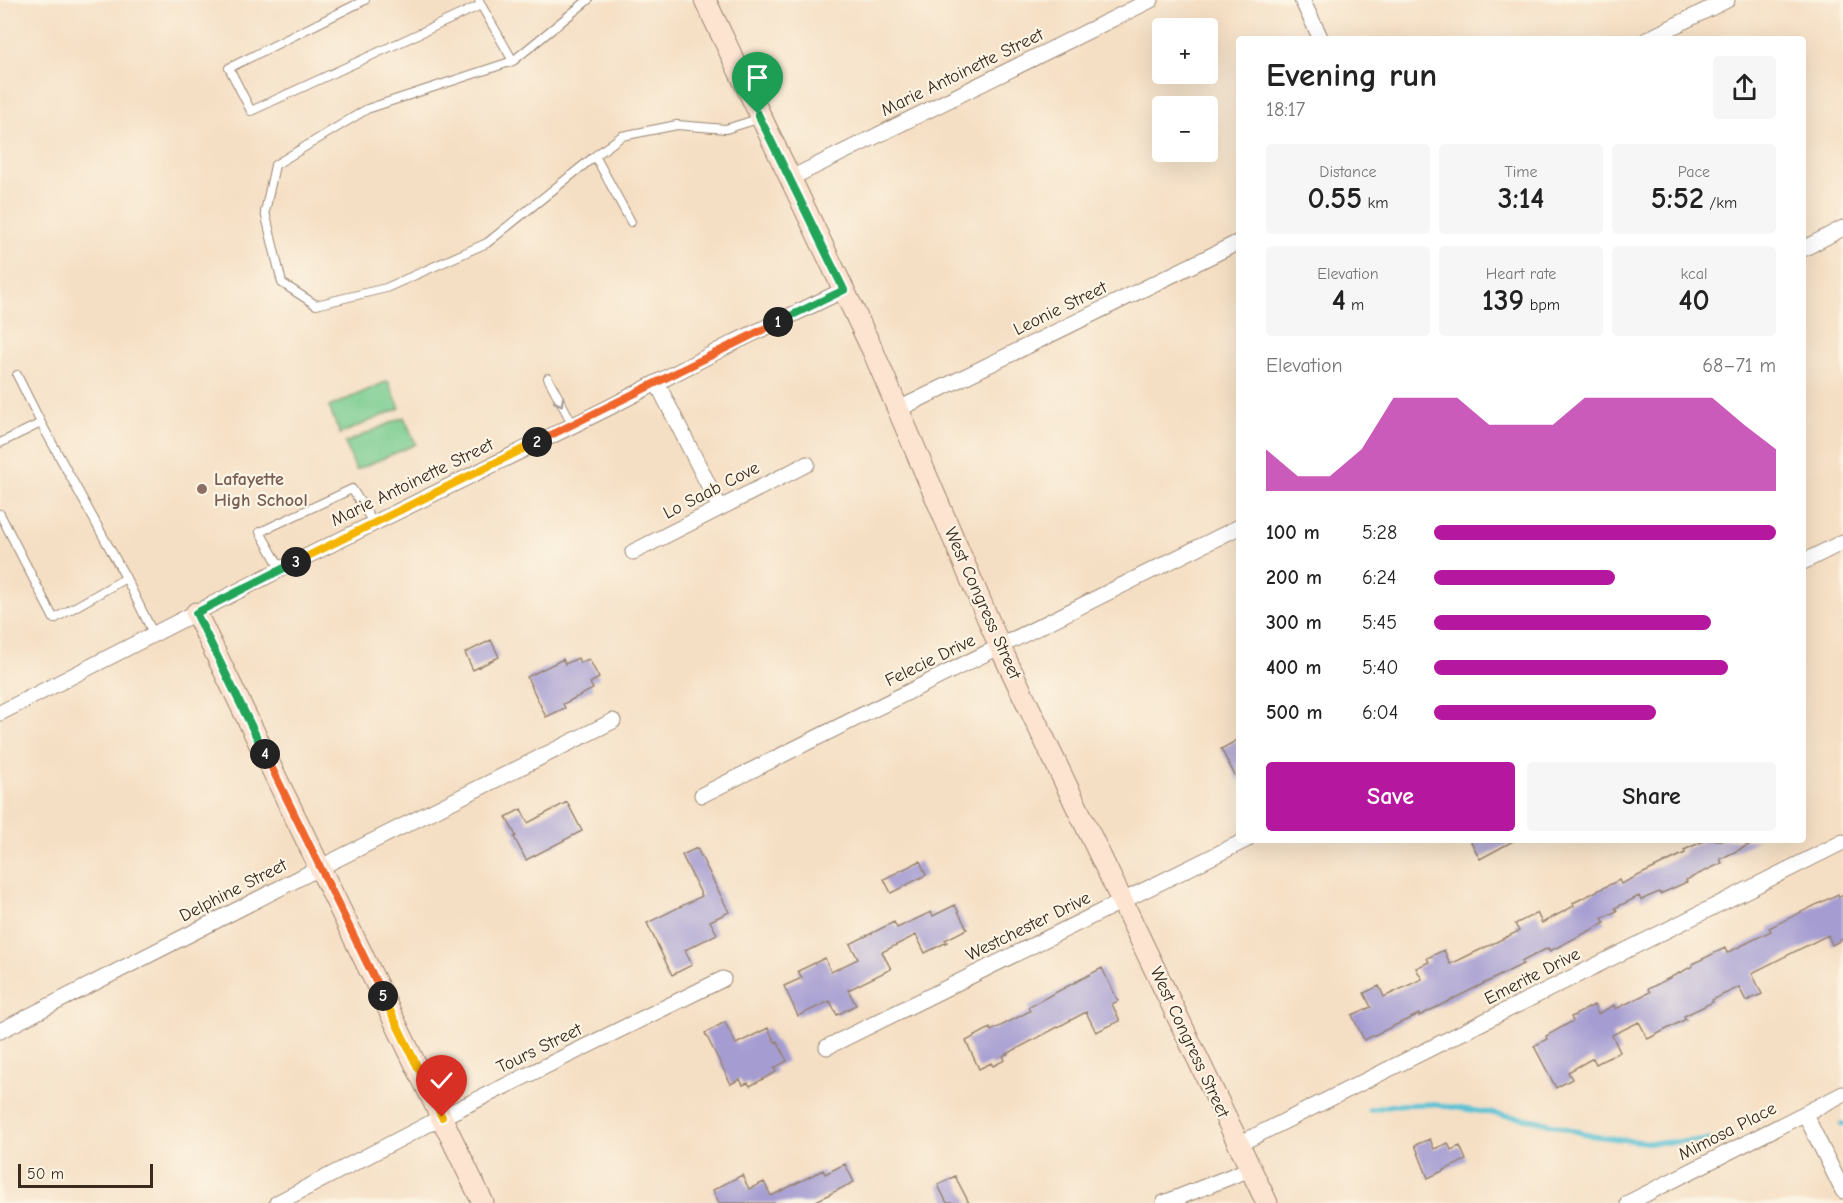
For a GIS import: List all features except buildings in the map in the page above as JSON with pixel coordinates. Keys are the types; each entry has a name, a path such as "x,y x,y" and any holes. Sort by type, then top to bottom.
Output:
{"main road":[{"name":"West Congress Street","path":"705,0 899,409 1000,647 1267,1203"},
{"path":"196,613 483,1203"}],"street":[{"name":"Marie Antoinette Street","path":"789,179 1151,0"},
{"path":"1302,0 1320,36"},
{"path":"1654,36 1726,0"},
{"path":"1806,247 1843,228"},
{"name":"Leonie Street","path":"899,409 1236,243"},
{"name":"Marie Antoinette Street","path":"0,713 281,569 735,342 844,290"},
{"path":"657,383 720,508"},
{"name":"Lo Saab Cove","path":"633,552 807,464"},
{"name":"Felecie Drive","path":"702,795 1236,529"},
{"path":"1806,560 1843,542"},
{"name":"Delphine Street","path":"0,1031 613,721"},
{"name":"Emerite Drive","path":"1239,1144 1843,842"},
{"name":"Westchester Drive","path":"827,1047 1240,843"},
{"name":"Tours Street","path":"277,1203 442,1117 723,979"},
{"name":"Mimosa Place","path":"1628,1203 1843,1094"},
{"path":"1805,1114 1843,1191"},
{"path":"1164,1203 1250,1169"}],"lane":[{"path":"365,0 229,68 251,111 480,3 513,61"},
{"path":"588,0 513,61 367,109 275,165 265,212 282,283 316,305 386,288 487,243 622,136 677,126 726,129 761,118"},
{"path":"595,156 631,222"},
{"path":"17,375 126,578 154,635"},
{"path":"548,378 573,425"},
{"path":"0,443 41,423"},
{"path":"281,569 260,532 352,489 374,524"},
{"path":"0,514 54,619 126,578"}],"green space":[{"path":"388,381 400,408 340,434 329,407"},
{"path":"404,417 416,444 356,470 345,443"}],"waterway":[{"path":"1369,1110 1393,1105 1431,1104 1536,1120 1593,1136 1652,1143 1712,1140"}],"place":[{"name":"Lafayette High School","path":"202,489"}],"route":[{"path":"442,1117 196,613 608,408 735,342 844,290 758,114"}]}
